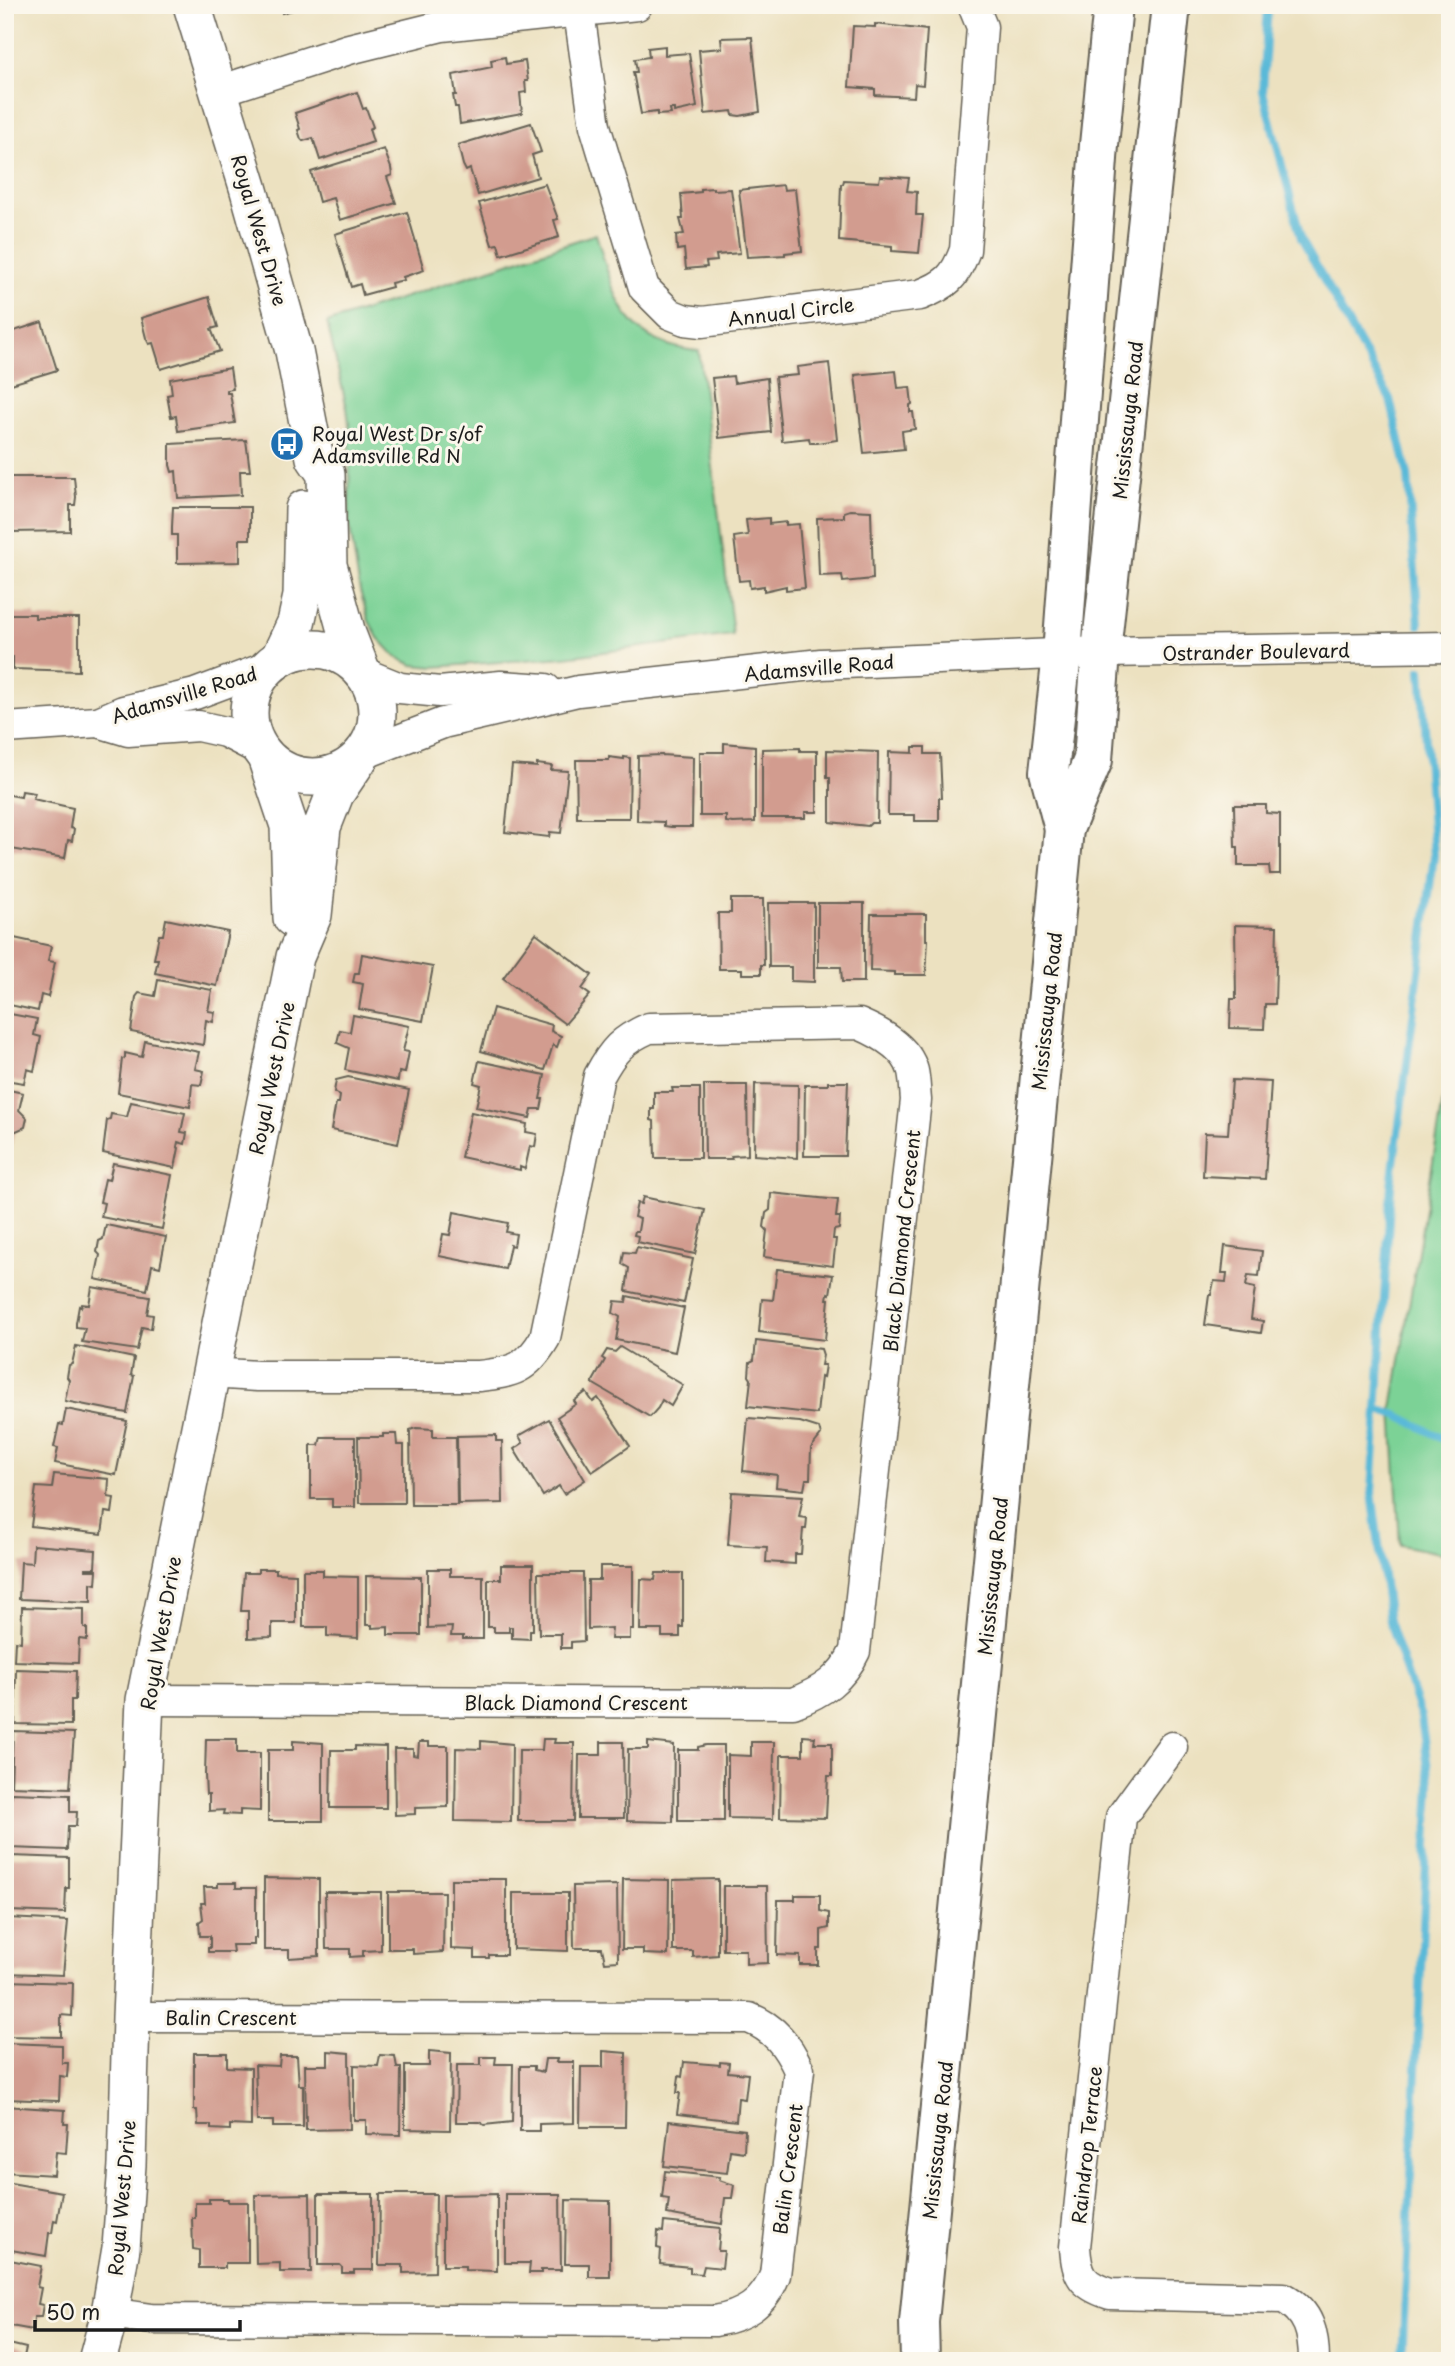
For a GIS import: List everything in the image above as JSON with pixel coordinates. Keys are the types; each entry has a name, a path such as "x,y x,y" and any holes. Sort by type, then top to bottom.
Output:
{"main road":[{"name":"Mississauga Road","path":"1064,830 1049,772 1062,654 1099,145 1113,5"},
{"name":"Mississauga Road","path":"920,2361 919,2322 1064,830 1093,760 1101,652 1171,5"},
{"name":"Mississauga Road","path":"902,2361 919,2322"}],"street":[{"name":"Royal West Drive","path":"192,5 248,187 300,373 315,458 326,474 328,565 335,596 362,671"},
{"path":"219,91 391,37 442,26 637,5"},
{"name":"Annual Circle","path":"579,12 595,126 645,288 670,314 685,320 702,322 920,295 946,283 958,270 965,250 982,27 973,5"},
{"name":"Royal West Drive","path":"274,663 296,623 302,596 304,478 315,458"},
{"name":"Ostrander Boulevard","path":"1062,654 1450,647"},
{"path":"322,650 347,659 362,671 372,687 377,705 377,726 370,744 360,757 341,771 322,777 302,777 282,770 264,754 256,742 250,724 250,705 255,687 274,663 295,651 322,650"},
{"name":"Adamsville Road","path":"360,757 443,723 578,691 821,664 1062,654"},
{"name":"Adamsville Road","path":"5,728 97,722 123,711 195,694 274,663"},
{"name":"Adamsville Road","path":"362,671 400,688 440,692 501,685 578,691"},
{"name":"Adamsville Road","path":"97,722 128,731 198,726 225,733 264,754"},
{"name":"Royal West Drive","path":"264,754 289,826 295,957"},
{"name":"Royal West Drive","path":"97,2361 110,2314 121,2248 127,2165 145,1700 295,957 313,915 322,827 335,794 360,757"},
{"name":"Black Diamond Crescent","path":"145,1700 793,1703 815,1695 833,1683 847,1668 855,1651 916,1100 913,1069 900,1049 880,1033 859,1024 649,1028 628,1038 611,1053 599,1076 545,1338 534,1356 519,1367 479,1376 257,1376 210,1373"},
{"name":"Raindrop Terrace","path":"1172,1747 1121,1817 1075,2247 1076,2261 1081,2276 1091,2288 1110,2294 1284,2298 1295,2304 1310,2325 1314,2340 1314,2361"},
{"name":"Balin Crescent","path":"110,2314 151,2319 715,2321 735,2318 762,2299 775,2275 799,2070 791,2052 780,2038 769,2028 750,2018 131,2017"}],"green space":[{"path":"596,234 617,297 637,328 653,339 673,347 699,351 733,635 565,657 434,667 413,665 396,657 378,638 369,621 360,591 349,522 350,432 327,323"},
{"path":"1450,1059 1450,1555 1400,1545 1392,1408"}],"building":[{"path":"260,5 279,5 279,6 262,11"},
{"path":"280,5 295,5 296,9 282,13"},
{"path":"875,24 927,30 923,85 915,84 914,97 875,95 875,89 849,87 853,26 875,27"},
{"path":"752,37 760,112 740,116 733,115 732,111 705,114 699,50 722,48 721,38"},
{"path":"665,46 665,55 689,53 697,107 674,112 674,109 670,109 671,114 641,114 633,72 637,72 635,59 649,57 648,48"},
{"path":"505,57 506,64 525,61 528,81 525,81 526,92 520,93 522,113 460,124 453,95 456,95 453,75 492,67 491,60"},
{"path":"357,92 373,127 369,129 373,142 320,160 313,138 303,141 301,139 295,113"},
{"path":"531,123 541,152 532,155 538,177 478,195 470,169 466,171 463,165 458,145"},
{"path":"384,149 392,175 387,177 396,203 340,220 333,198 319,202 311,172"},
{"path":"880,176 909,178 907,191 917,192 916,215 923,215 919,253 892,251 892,246 839,241 841,184 844,180 879,182"},
{"path":"545,184 558,219 554,220 559,237 501,255 498,244 492,245 479,203"},
{"path":"783,185 784,190 795,189 802,251 785,255 747,257 739,190"},
{"path":"713,188 731,189 740,253 716,255 717,261 706,262 707,267 686,269 684,249 677,250 676,235 684,234 680,219 683,219 681,194"},
{"path":"407,212 424,270 391,283 392,287 363,295 360,284 351,287 335,234"},
{"path":"5,221 13,245 5,247"},
{"path":"209,297 218,327 211,329 220,351 161,369 153,343 149,344 146,338 141,318"},
{"path":"42,322 57,370 5,386 5,334"},
{"path":"829,363 837,440 817,443 810,443 809,438 782,441 775,377 798,375 797,367"},
{"path":"230,368 233,389 227,390 227,393 230,393 235,423 178,431 176,416 171,417 167,395 172,394 170,379"},
{"path":"896,371 898,388 910,387 910,412 913,412 915,429 902,431 904,449 864,453 855,375"},
{"path":"733,376 734,383 767,378 771,432 719,438 712,378"},
{"path":"246,440 250,471 240,471 241,495 178,498 176,471 172,472 170,465 170,444"},
{"path":"5,477 74,477 76,497 75,505 70,505 70,531 11,532 11,508 5,508"},
{"path":"173,507 250,507 250,539 240,539 240,562 177,563 177,535 172,535"},
{"path":"871,511 873,579 843,582 842,575 819,576 817,518 844,517 844,512"},
{"path":"769,518 769,524 799,524 805,588 786,590 786,586 764,591 764,586 750,588 749,580 739,581 734,537 748,535 746,520"},
{"path":"5,614 35,614 35,618 79,618 79,671 13,669 13,657 5,657"},
{"path":"724,743 755,746 755,822 733,823 726,822 726,816 700,816 700,752 724,752"},
{"path":"913,747 925,747 925,754 940,754 942,798 939,798 939,821 915,821 915,815 888,815 889,752 913,753"},
{"path":"800,748 800,751 817,751 817,812 805,812 805,818 762,818 762,749"},
{"path":"827,750 878,752 877,823 868,826 830,822"},
{"path":"638,756 693,757 692,827 671,827 664,826 664,822 637,821"},
{"path":"609,757 630,758 629,818 577,818 576,760 609,760"},
{"path":"537,764 552,766 551,770 568,771 561,833 550,832 549,837 505,832 512,765 537,767"},
{"path":"22,791 35,793 33,799 73,808 70,828 74,829 72,841 68,840 65,858 5,848 5,794 21,797"},
{"path":"1234,805 1266,805 1266,813 1280,814 1280,874 1270,874 1269,866 1238,866"},
{"path":"731,899 763,899 764,965 761,965 761,974 742,974 742,969 719,969 718,913 731,913"},
{"path":"768,903 814,903 814,982 791,981 791,967 769,967"},
{"path":"818,903 864,903 864,982 842,982 841,967 818,967"},
{"path":"871,914 926,914 926,975 895,975 895,972 870,971"},
{"path":"166,919 228,932 217,986 155,973 158,959 154,959 159,935 163,935"},
{"path":"1235,925 1277,926 1275,1004 1265,1004 1264,1029 1230,1028 1231,999 1236,999"},
{"path":"536,933 592,975 582,989 590,995 565,1024 503,978"},
{"path":"5,936 51,946 48,961 55,962 48,997 41,995 38,1011 5,1004"},
{"path":"362,954 433,967 423,1021 359,1009 363,984 353,982 355,973 359,973"},
{"path":"158,980 212,990 208,1011 215,1012 213,1022 206,1020 203,1045 131,1032 136,997 139,993 155,996"},
{"path":"493,1008 552,1025 551,1031 561,1036 557,1047 553,1045 545,1070 481,1051"},
{"path":"5,1013 37,1019 34,1035 41,1037 34,1071 27,1069 24,1083 5,1080"},
{"path":"353,1015 409,1026 403,1051 409,1052 405,1073 399,1072 398,1081 345,1070 349,1048 337,1043 340,1030 350,1032"},
{"path":"145,1041 199,1052 195,1069 204,1071 201,1085 192,1084 190,1107 118,1093 125,1053 142,1057"},
{"path":"479,1061 545,1075 540,1099 543,1099 541,1109 532,1109 530,1118 476,1107 481,1085 474,1083"},
{"path":"348,1077 409,1090 398,1144 331,1130 340,1096 334,1092 336,1080"},
{"path":"1232,1080 1271,1082 1265,1179 1203,1176 1205,1133 1228,1134"},
{"path":"828,1082 848,1082 845,1156 804,1156 805,1085 828,1085"},
{"path":"755,1084 798,1085 797,1158 754,1155"},
{"path":"704,1085 747,1085 748,1155 731,1156 732,1159 705,1159"},
{"path":"672,1088 700,1088 700,1158 655,1158 654,1121 651,1120 654,1092 673,1092"},
{"path":"5,1089 23,1093 19,1110 27,1118 25,1127 14,1132 9,1158 5,1157"},
{"path":"131,1102 185,1113 181,1132 187,1133 185,1144 178,1142 175,1168 103,1153 107,1120 111,1114 127,1117"},
{"path":"471,1112 527,1124 526,1132 537,1134 535,1147 530,1146 525,1169 461,1157"},
{"path":"113,1163 172,1175 162,1229 101,1217 104,1203 100,1202 105,1179 109,1180"},
{"path":"771,1193 838,1200 836,1217 840,1217 839,1229 834,1230 833,1239 836,1239 833,1266 764,1257 767,1230 764,1227 766,1213 770,1210"},
{"path":"643,1197 705,1210 695,1254 637,1242 638,1236 634,1235 635,1231 638,1231 640,1219 634,1217 637,1203 641,1204"},
{"path":"454,1212 508,1223 506,1232 516,1234 514,1246 510,1245 505,1269 439,1256 443,1234 450,1235"},
{"path":"106,1225 166,1237 160,1267 152,1265 147,1290 95,1279 100,1255 97,1252 99,1241 103,1239"},
{"path":"1225,1246 1262,1251 1259,1276 1248,1275 1246,1286 1255,1288 1251,1319 1263,1321 1261,1333 1205,1325 1214,1281 1226,1282 1227,1273 1222,1273"},
{"path":"637,1247 693,1259 684,1303 626,1291 629,1268 622,1264 624,1252 635,1253"},
{"path":"777,1269 833,1275 827,1299 825,1340 759,1332 762,1299 773,1300"},
{"path":"92,1287 150,1297 147,1314 153,1315 151,1329 142,1327 137,1350 82,1342 85,1328 76,1327 79,1306 89,1305"},
{"path":"627,1296 684,1308 675,1352 616,1340 620,1317 613,1313 615,1301 626,1302"},
{"path":"756,1341 821,1349 821,1365 825,1365 817,1414 748,1406 750,1362 754,1360"},
{"path":"76,1346 134,1358 131,1375 134,1376 127,1413 65,1401 69,1365 72,1364"},
{"path":"620,1347 683,1385 671,1406 662,1400 650,1417 592,1383 605,1360 602,1358 607,1350 615,1352"},
{"path":"586,1392 593,1402 598,1398 630,1446 592,1472 557,1417 576,1404 574,1401"},
{"path":"66,1409 127,1421 116,1475 55,1463 58,1448 54,1447 59,1424 63,1425"},
{"path":"748,1418 800,1422 819,1428 821,1435 811,1448 810,1479 806,1479 804,1490 776,1487 777,1475 743,1471"},
{"path":"549,1419 585,1480 564,1494 559,1486 543,1496 514,1449 523,1443 519,1436"},
{"path":"433,1429 433,1437 456,1437 457,1505 411,1505 410,1430"},
{"path":"383,1434 396,1434 397,1445 404,1445 404,1503 359,1503 358,1437 383,1437"},
{"path":"496,1435 496,1441 502,1441 503,1503 458,1504 457,1436"},
{"path":"321,1437 355,1437 355,1507 332,1507 332,1499 311,1499 311,1445 319,1445"},
{"path":"54,1474 109,1479 108,1497 114,1498 112,1513 105,1512 102,1534 31,1526 36,1487 52,1488"},
{"path":"732,1492 803,1496 799,1517 807,1518 806,1529 803,1529 801,1554 795,1554 795,1564 766,1562 767,1547 728,1545"},
{"path":"33,1545 96,1550 95,1568 86,1568 97,1570 96,1584 91,1583 91,1602 19,1599 21,1562 32,1563"},
{"path":"501,1565 533,1565 533,1631 530,1631 530,1639 512,1638 512,1627 509,1627 509,1632 494,1632 494,1627 488,1627 488,1579 501,1579"},
{"path":"600,1566 633,1566 633,1629 630,1629 630,1639 611,1639 612,1628 588,1629 588,1580 600,1580"},
{"path":"258,1569 276,1569 276,1573 296,1574 296,1623 272,1623 272,1637 248,1638 248,1611 241,1611 244,1573 258,1573"},
{"path":"428,1569 450,1569 450,1576 483,1576 483,1639 451,1636 452,1627 428,1628"},
{"path":"303,1570 323,1570 323,1576 358,1577 358,1638 327,1636 327,1627 303,1627"},
{"path":"538,1573 583,1573 584,1641 571,1642 571,1648 561,1648 561,1634 539,1634"},
{"path":"656,1573 683,1573 683,1627 680,1627 680,1637 662,1637 662,1630 640,1630 641,1579 655,1580"},
{"path":"366,1576 421,1577 421,1635 388,1635 388,1627 372,1628 372,1625 366,1625"},
{"path":"22,1607 84,1609 87,1640 79,1639 78,1663 14,1661 15,1641 21,1642"},
{"path":"16,1669 76,1671 75,1700 71,1700 71,1725 15,1724"},
{"path":"13,1731 74,1733 70,1788 11,1786"},
{"path":"803,1736 815,1737 814,1743 832,1743 832,1776 828,1776 826,1818 780,1817 781,1755 803,1755"},
{"path":"206,1739 237,1739 237,1753 260,1753 260,1811 240,1810 240,1815 223,1814 224,1810 209,1811 205,1775"},
{"path":"543,1739 555,1739 554,1743 574,1743 573,1821 518,1821 519,1750 542,1750"},
{"path":"293,1741 323,1743 323,1821 268,1821 268,1750 293,1750"},
{"path":"481,1741 512,1744 511,1822 455,1821 456,1748 481,1749"},
{"path":"419,1742 429,1742 429,1746 448,1746 448,1807 415,1808 415,1814 395,1815 394,1749 413,1749 413,1755 418,1756"},
{"path":"601,1742 623,1742 624,1818 578,1818 579,1755 601,1755"},
{"path":"648,1742 674,1745 673,1822 627,1821 628,1749 648,1749"},
{"path":"751,1742 774,1742 773,1819 728,1818 728,1755 751,1756"},
{"path":"724,1745 724,1821 678,1821 678,1750 698,1750 698,1747"},
{"path":"355,1746 386,1747 386,1808 330,1808 331,1750 355,1750"},
{"path":"12,1793 70,1795 70,1812 77,1812 76,1826 68,1826 67,1850 9,1848 11,1822 8,1819"},
{"path":"11,1856 69,1858 69,1888 66,1888 65,1913 9,1911"},
{"path":"264,1878 319,1879 319,1956 289,1958 289,1950 264,1950"},
{"path":"451,1879 506,1879 506,1955 475,1958 475,1950 451,1949"},
{"path":"623,1879 669,1880 668,1955 643,1954 643,1949 622,1949"},
{"path":"718,1879 718,1955 693,1957 693,1951 673,1951 673,1880"},
{"path":"218,1883 236,1883 236,1888 256,1888 254,1945 232,1945 233,1952 208,1952 210,1936 200,1936 199,1922 203,1919 201,1903 205,1903 204,1887 218,1887"},
{"path":"617,1885 618,1961 605,1962 602,1948 574,1948 573,1886"},
{"path":"723,1886 767,1886 768,1963 746,1964 746,1950 723,1950"},
{"path":"325,1892 381,1892 381,1950 363,1951 363,1956 350,1957 350,1949 326,1949"},
{"path":"388,1892 444,1892 443,1952 413,1954 413,1949 388,1949"},
{"path":"513,1893 568,1893 568,1951 513,1949"},
{"path":"795,1895 820,1895 820,1911 829,1913 829,1928 821,1930 818,1965 800,1965 800,1956 777,1955 778,1900 795,1900"},
{"path":"7,1918 68,1921 63,1975 5,1973"},
{"path":"7,1981 73,1983 72,2016 61,2015 61,2037 5,2036"},
{"path":"5,2043 62,2045 62,2063 68,2063 67,2077 60,2076 59,2101 5,2099"},
{"path":"328,2051 349,2053 350,2129 306,2130 305,2065 328,2065"},
{"path":"429,2051 451,2053 450,2130 405,2129 405,2066 429,2066"},
{"path":"603,2051 626,2053 625,2127 580,2127 581,2067 603,2067"},
{"path":"194,2053 227,2053 227,2067 251,2068 251,2126 230,2125 230,2130 198,2125 197,2110 194,2110"},
{"path":"380,2055 395,2056 397,2068 401,2068 400,2135 366,2134 366,2120 354,2120 354,2065 378,2066"},
{"path":"280,2056 297,2056 299,2085 303,2085 303,2127 273,2127 273,2121 257,2121 255,2065 279,2066"},
{"path":"481,2057 496,2057 495,2064 513,2064 512,2122 484,2125 480,2122 456,2122 457,2065 481,2065"},
{"path":"545,2059 574,2062 574,2123 539,2124 539,2131 520,2131 520,2066 534,2066 534,2070 543,2072"},
{"path":"684,2062 720,2065 720,2062 729,2063 728,2072 748,2074 745,2099 738,2098 736,2121 677,2114 679,2076 682,2077"},
{"path":"5,2106 65,2110 64,2124 68,2124 66,2153 56,2152 54,2175 5,2172"},
{"path":"669,2121 745,2130 744,2152 730,2150 727,2173 664,2166"},
{"path":"665,2171 720,2177 719,2180 734,2185 732,2198 725,2198 722,2224 667,2214 669,2199 662,2198"},
{"path":"5,2182 62,2192 57,2221 54,2220 52,2233 49,2233 46,2256 5,2249"},
{"path":"310,2194 311,2272 280,2272 280,2263 256,2264 255,2195"},
{"path":"318,2194 373,2194 373,2270 342,2273 340,2265 318,2265"},
{"path":"380,2194 436,2194 435,2272 403,2273 403,2265 379,2265"},
{"path":"497,2194 497,2271 443,2266 443,2195"},
{"path":"505,2194 560,2194 561,2270 529,2273 530,2263 505,2263"},
{"path":"209,2199 248,2202 248,2263 225,2263 225,2268 199,2268 199,2250 193,2249 192,2218 195,2218 195,2203 209,2203"},
{"path":"566,2200 610,2201 610,2277 589,2277 589,2264 565,2264"},
{"path":"664,2222 720,2228 718,2251 724,2251 722,2268 704,2266 702,2274 690,2273 690,2267 660,2264 658,2231 663,2232"},
{"path":"5,2259 41,2266 37,2287 41,2288 38,2304 43,2305 41,2317 34,2317 33,2330 5,2325"},
{"path":"5,2343 26,2348 23,2361 5,2361"}],"waterway":[{"path":"1268,5 1263,92 1301,238 1390,399 1408,475 1419,625"},
{"path":"1402,2361 1430,1783 1421,1717 1389,1621 1372,1492 1391,1186 1434,856 1421,670"},
{"path":"1377,1409 1397,1415 1450,1442"}],"place":[{"name":"Royal West Dr s/of Adamsville Rd N","path":"287,444"}]}
